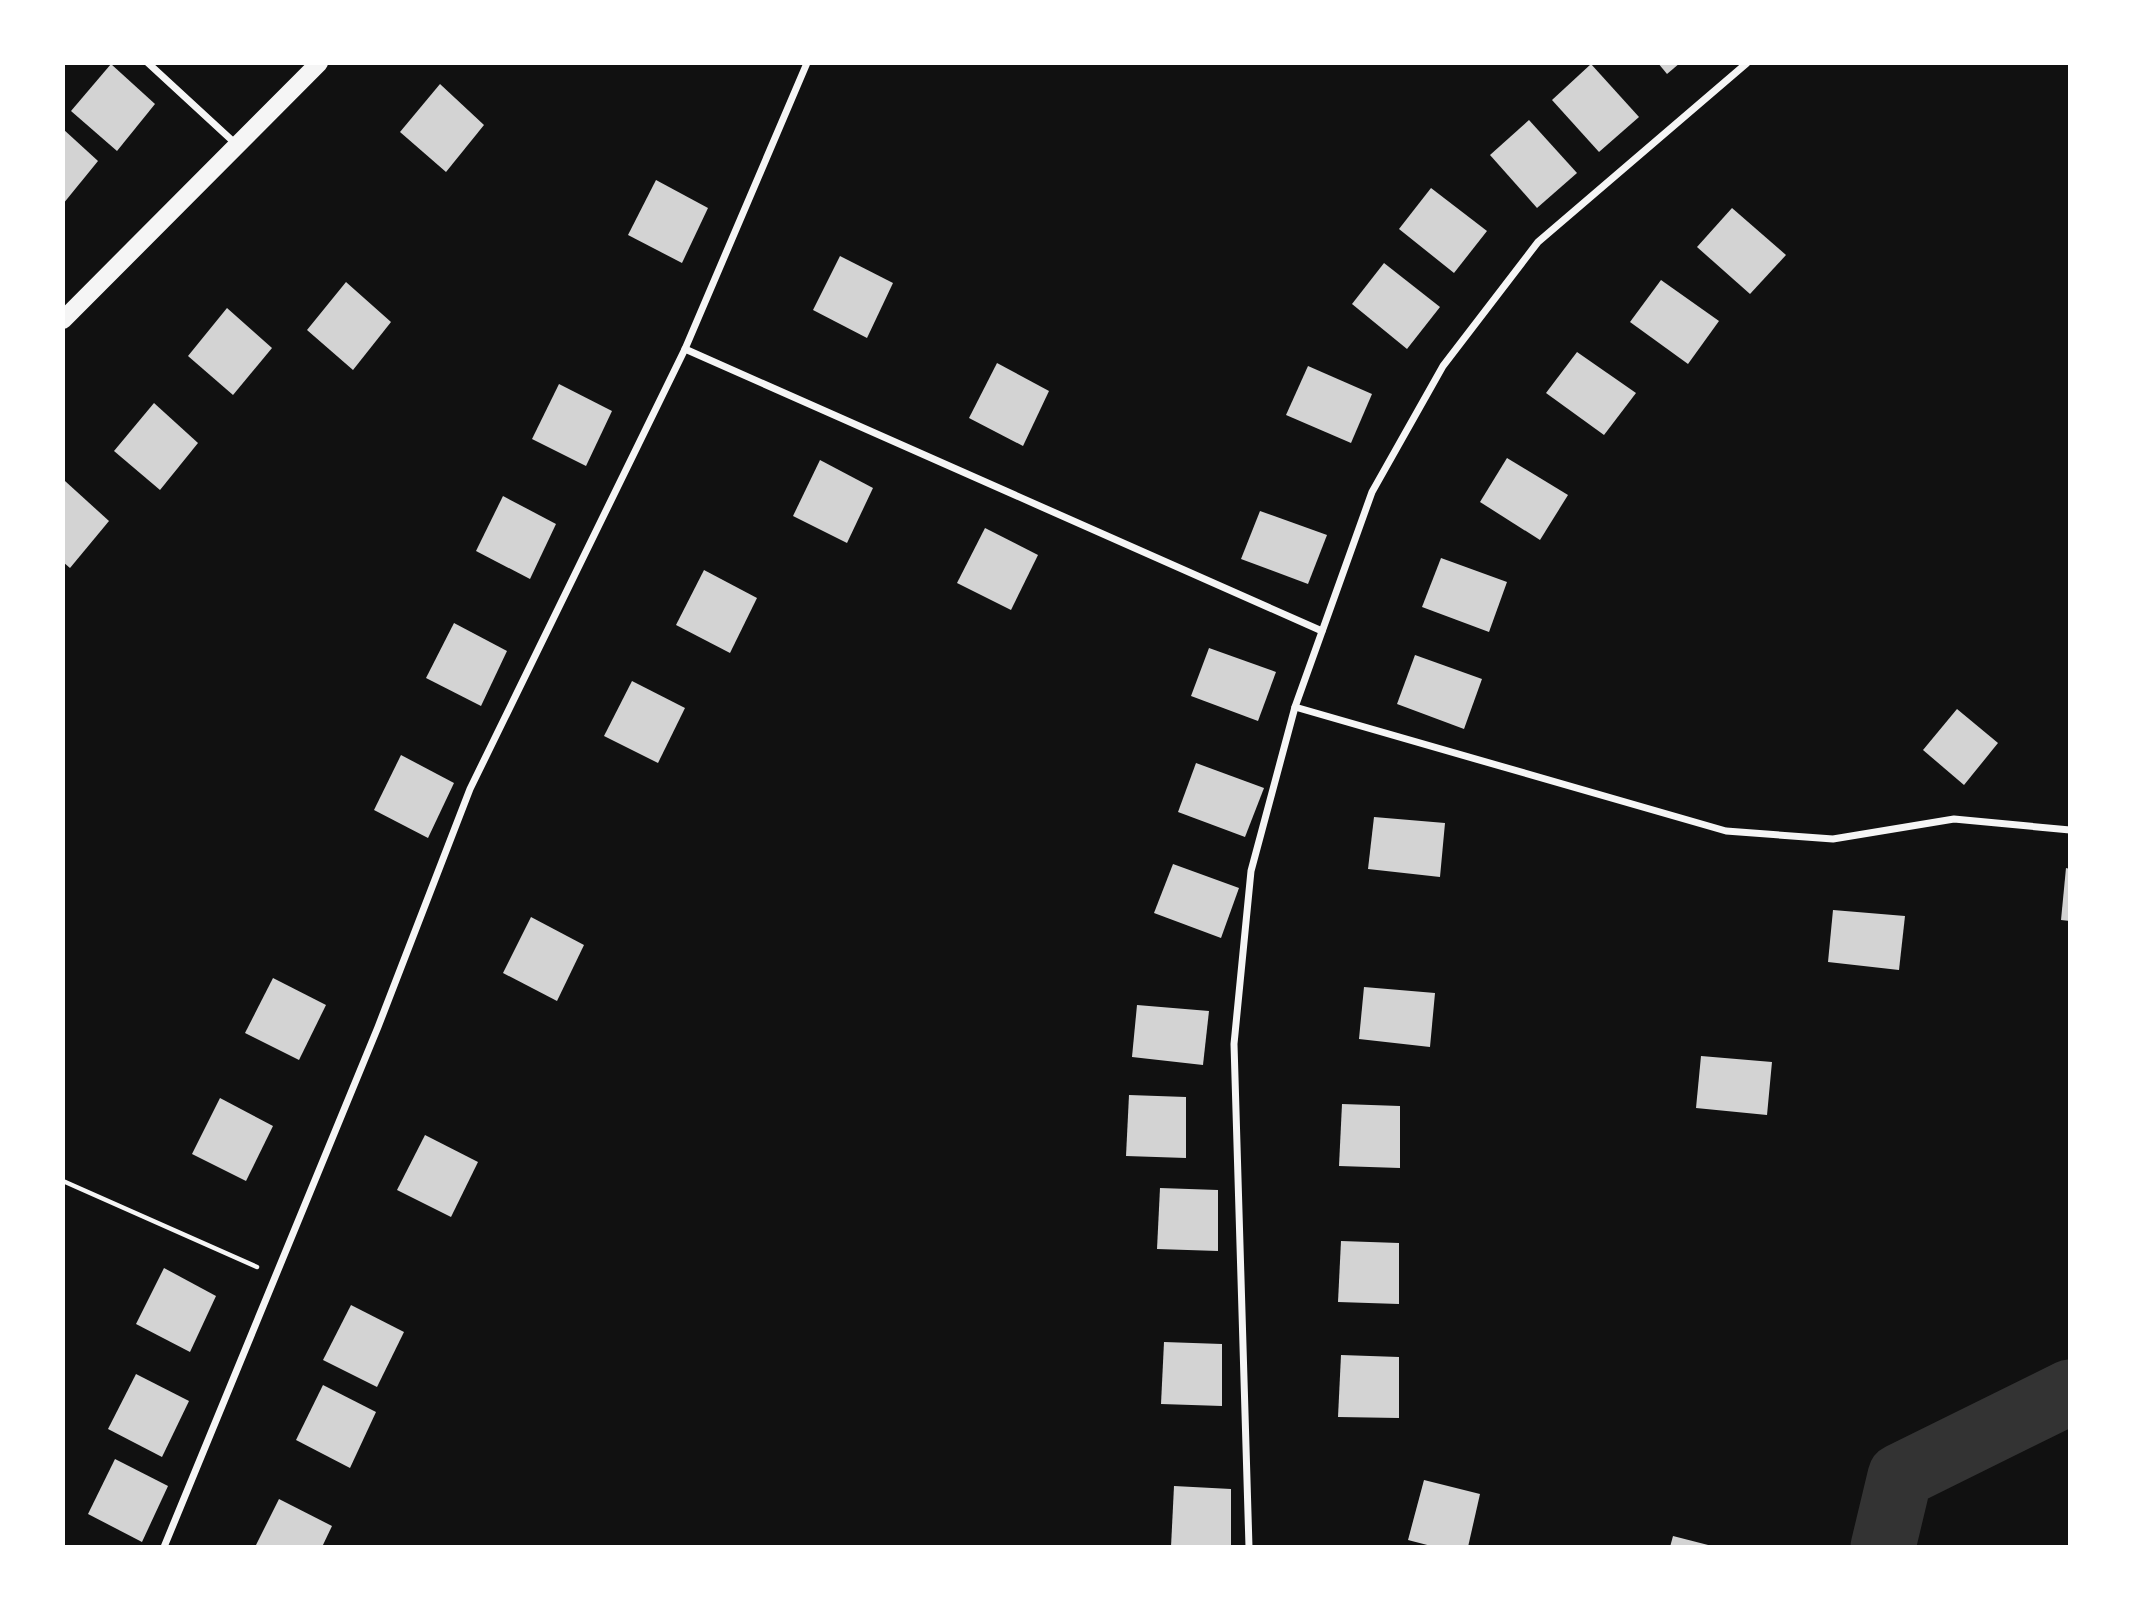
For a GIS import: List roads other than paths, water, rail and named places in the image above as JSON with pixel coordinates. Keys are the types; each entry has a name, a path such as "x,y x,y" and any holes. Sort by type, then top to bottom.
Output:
{"main road":[{"path":"63,320 319,63"}],"street":[{"path":"148,63 237,145"},
{"path":"164,1547 378,1027 470,789 685,349 807,63"},
{"path":"1248,1547 1234,1044 1251,871 1295,707 1372,492 1443,366 1538,242 1746,63"},
{"path":"685,349 1322,631"},
{"path":"1295,707 1726,831 1833,839 1954,819 2070,831"}],"waterway":[{"path":"1883,1547 1900,1476 2070,1392"}]}
